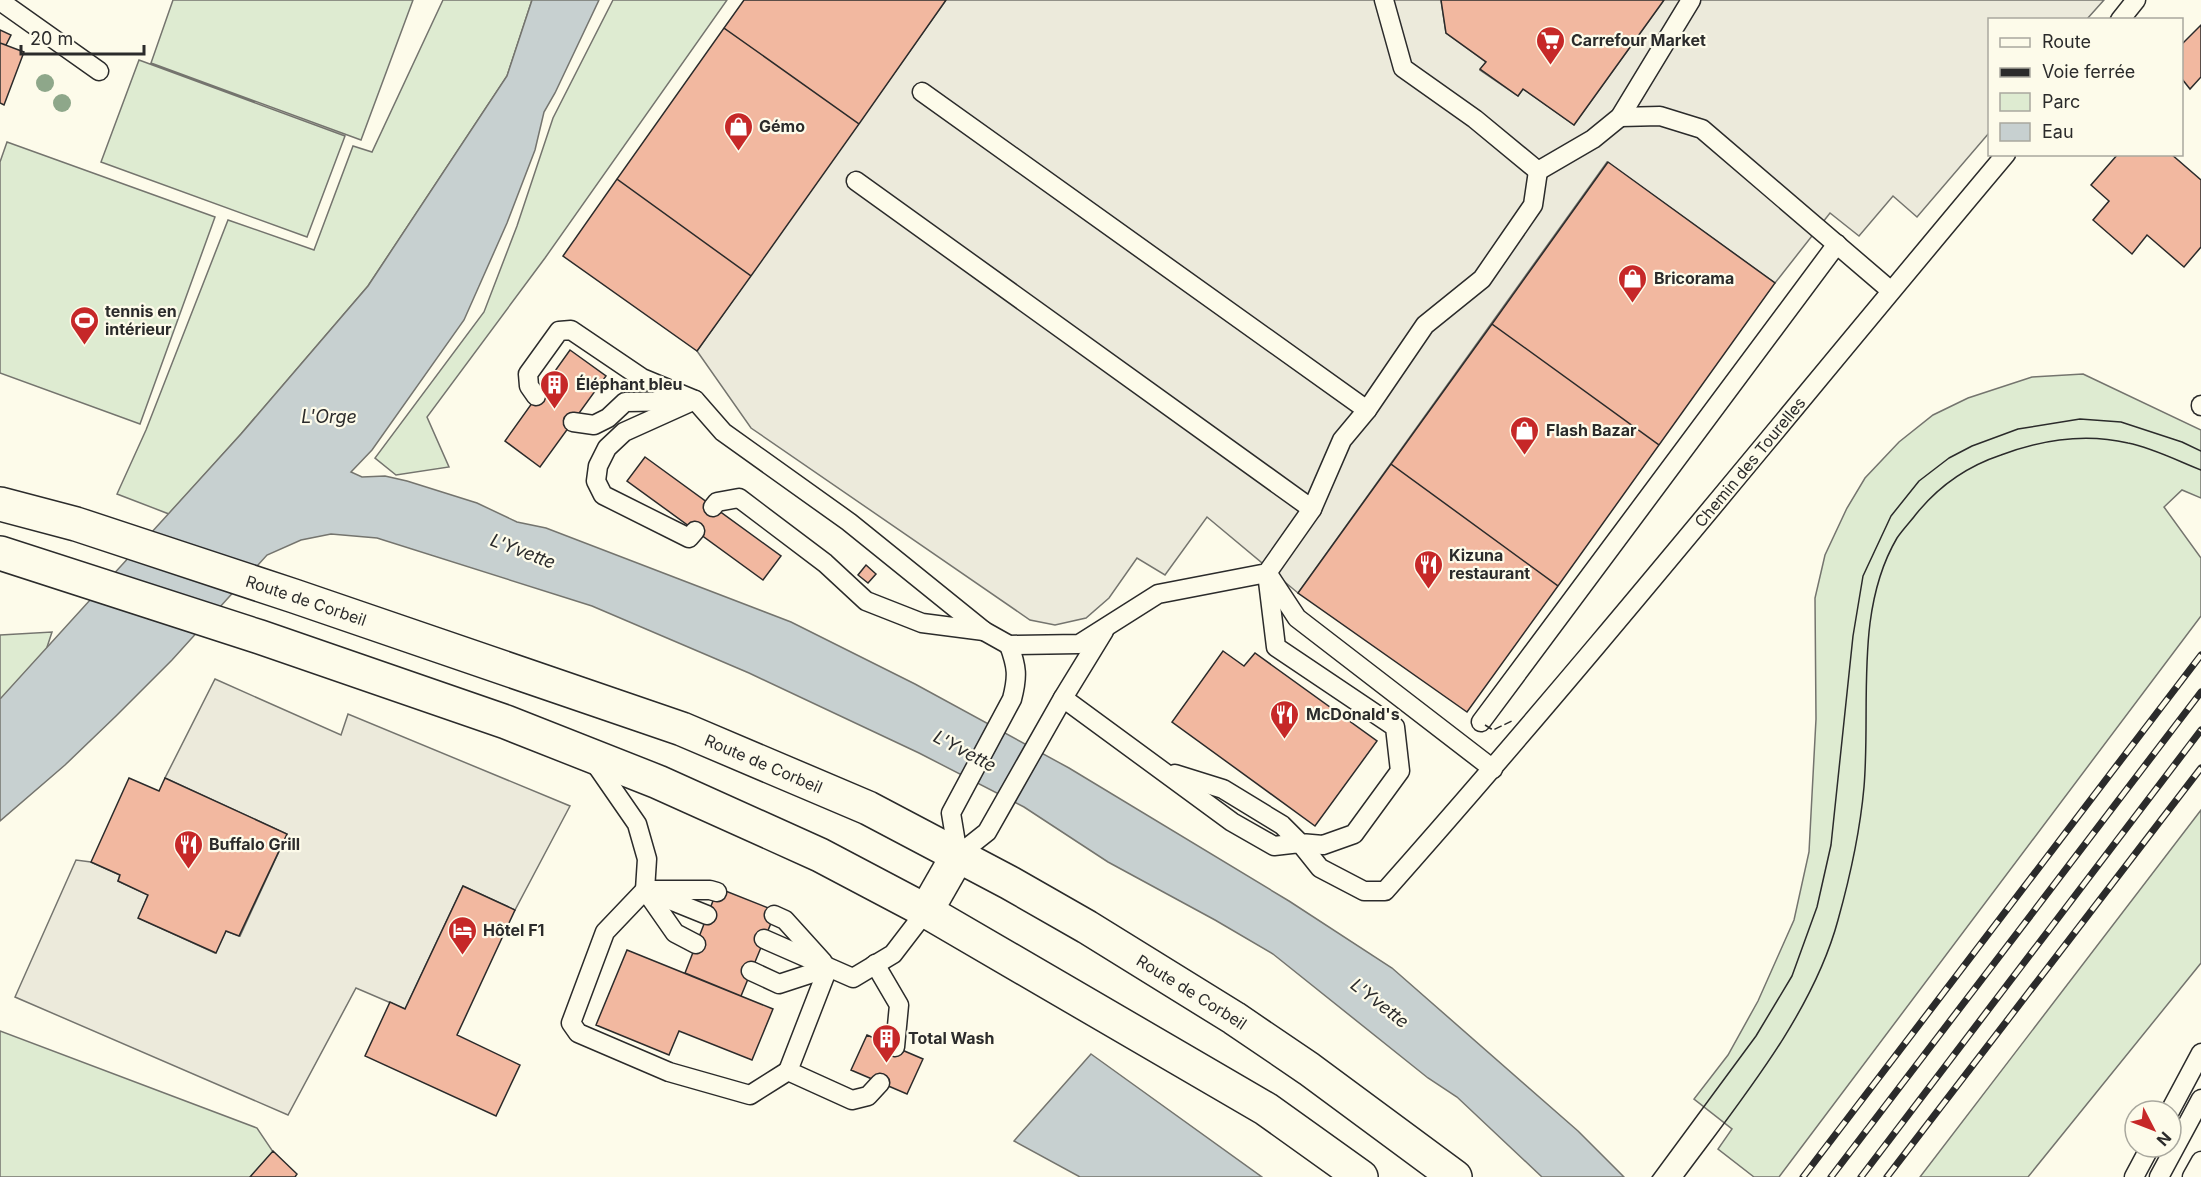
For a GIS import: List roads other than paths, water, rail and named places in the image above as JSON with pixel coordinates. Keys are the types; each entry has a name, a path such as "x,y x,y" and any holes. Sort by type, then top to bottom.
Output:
{"main road":[{"path":"0,491 76,524"},
{"name":"Route de Corbeil","path":"0,504 76,524 682,729 868,808 1087,927 1234,1018 1309,1069 1455,1177"},
{"path":"0,553 260,637 506,722 587,753 820,855 926,911 1266,1109 1361,1177"},
{"path":"926,911 958,855"}],"lane":[{"path":"1384,0 1403,68 1475,119 1538,171"},
{"path":"1538,171 1593,139 1620,117 1690,0"},
{"path":"2122,18 2136,0"},
{"path":"0,1 99,71"},
{"path":"922,92 1367,410"},
{"path":"1620,117 1660,116 1701,129 1890,290"},
{"name":"Chemin des Tourelles","path":"1300,843 1320,868 1364,891 1385,891 1493,769 1890,290 2004,156"},
{"path":"1063,698 1232,822 1274,846 1300,843 1323,845 1354,834 1400,771 1395,727 1276,647 1267,573 1312,508 1342,440 1367,410 1425,325 1482,279 1533,205 1538,171"},
{"path":"856,181 1312,508"},
{"path":"1481,722 1837,244"},
{"path":"536,396 529,386 528,374 559,331 571,330 642,378 695,400 723,432 849,522 984,631 1009,645 1078,644 1158,594 1267,573"},
{"path":"573,422 594,425 608,418 625,402 695,400"},
{"path":"695,400 624,432 607,448 598,466 596,481 603,495 689,538 695,531"},
{"path":"713,507 717,502 739,498 825,563 866,601 922,623 984,631"},
{"path":"1267,573 1297,618 1493,769"},
{"path":"1009,645 1017,668 1017,681 1012,699 951,813 958,855 987,832 1108,624"},
{"path":"587,753 637,824 647,859 645,890 675,933 696,944"},
{"path":"645,890 707,915"},
{"path":"717,892 645,890 605,932 571,1023 578,1033 669,1072 750,1095 788,1071 828,968"},
{"path":"764,939 853,978 893,954 926,911"},
{"path":"774,915 785,920 828,968"},
{"path":"875,964 899,1005 896,1047"},
{"path":"752,971 779,984 828,968"},
{"path":"2176,1099 2201,1053"},
{"path":"788,1071 852,1100 868,1096 880,1083"},
{"path":"2159,1177 2201,1099"},
{"path":"2134,1177 2144,1159"},
{"path":"2192,1177 2201,1161"}],"water":[{"path":"532,0 599,0 544,112 535,150 507,223 464,320 372,450 351,472 362,477 385,476 407,481 477,503 517,522 546,528 791,622 915,684 1069,768 1289,901 1392,968 1578,1131 1624,1177 1542,1177 1457,1097 1428,1078 1273,954 1108,862 1024,807 919,753 749,673 592,606 377,538 331,534 301,540 267,555 172,660 116,716 65,765 0,821 0,699 241,434 368,286 507,76"},
{"path":"1091,1054 1262,1177 1080,1177 1014,1141"}],"tram line":[{"path":"1652,1177 1756,1036 1792,976 1817,907 1831,845 1853,636 1863,576 1891,516 1919,481 1949,458 1972,446 2018,429 2080,419 2121,422 2182,442 2201,451"},
{"path":"1684,1177 1773,1054 1793,1022 1827,955 1847,887 1862,804 1866,756 1867,659 1875,596 1884,566 1899,535 1926,503 1955,478 1977,465 2032,445 2079,438 2112,440 2147,448 2201,470"}],"railway":[{"path":"1803,1177 2201,655"},
{"path":"1831,1177 2201,692"},
{"path":"1861,1177 2201,730"},
{"path":"1887,1177 2201,768"}],"place":[{"name":"Carrefour Market","path":"1550,66"},
{"name":"Gémo","path":"738,152"},
{"name":"Bricorama","path":"1633,304"},
{"name":"tennis en intérieur","path":"84,346"},
{"name":"Éléphant bleu","path":"555,410"},
{"name":"Flash Bazar","path":"1525,456"},
{"name":"Kizuna restaurant","path":"1428,590"},
{"name":"McDonald's","path":"1285,740"},
{"name":"Buffalo Grill","path":"188,870"},
{"name":"Hôtel F1","path":"462,956"},
{"name":"Total Wash","path":"887,1064"}],"water label":[{"name":"L'Orge","path":"329,416"},
{"name":"L'Yvette","path":"523,551"},
{"name":"L'Yvette","path":"965,751"},
{"name":"L'Yvette","path":"1380,1003"}]}
